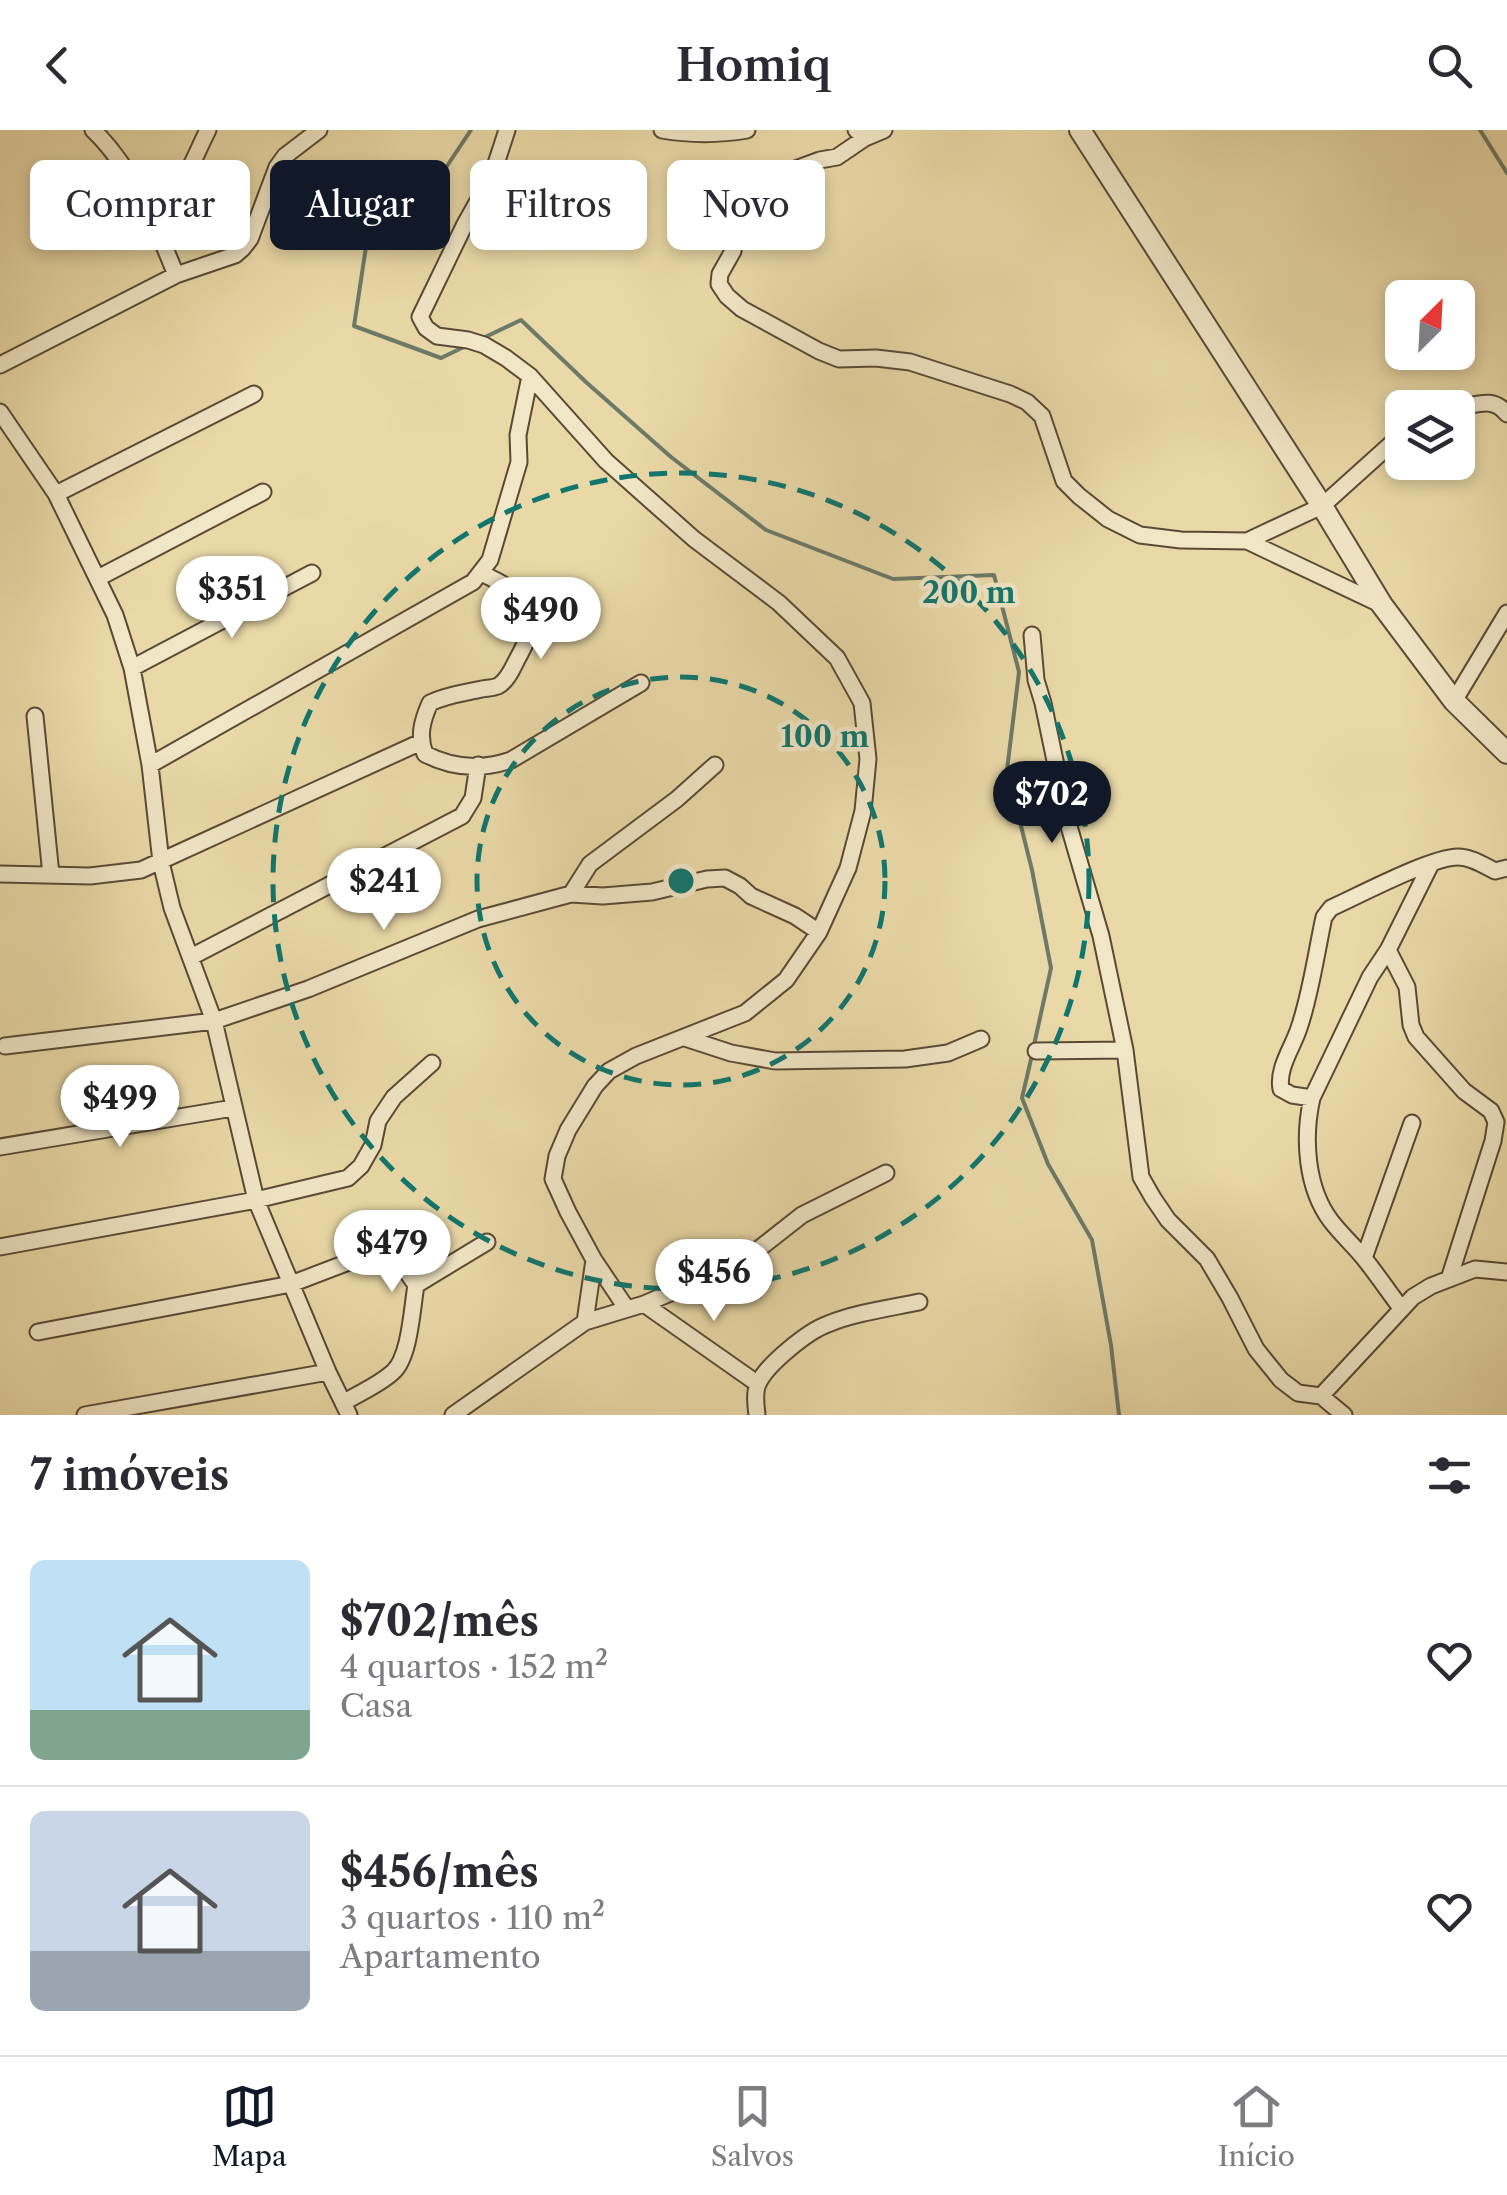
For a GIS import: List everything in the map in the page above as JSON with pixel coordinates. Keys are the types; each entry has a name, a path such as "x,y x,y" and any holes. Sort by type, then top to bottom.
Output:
{"street":[{"path":"93,130 119,160"},
{"path":"193,160 208,130"},
{"path":"0,365 176,274 235,255 250,239 277,167 319,130"},
{"path":"507,130 492,176 420,317 426,328 437,336 484,345 530,376 606,461 694,538 779,603 837,658 862,703 868,759 863,811 848,868 819,932 786,980 745,1014 636,1056 609,1071 568,1130 553,1179 594,1260 635,1306 758,1384"},
{"path":"662,130 723,134 747,130"},
{"path":"884,130 861,134 837,157 746,190 738,201 732,251 720,274 720,284 727,296 819,351 840,359 910,362 1028,402 1042,416 1064,481 1108,518 1140,536 1246,541 1382,605"},
{"path":"1080,130 1382,605 1454,701 1507,753"},
{"path":"166,250 176,274"},
{"path":"150,764 482,573 490,560 519,462 518,435 530,376"},
{"path":"56,494 254,394"},
{"path":"1475,405 1496,404 1507,414"},
{"path":"0,412 56,494 116,615 132,668 150,764 160,862 172,908 214,1021 256,1200 291,1284 328,1372 346,1409 396,1370 402,1360 416,1286 396,1257 376,1252 291,1284 38,1332"},
{"path":"1246,541 1322,506 1385,449"},
{"path":"98,578 263,492"},
{"path":"132,668 312,573"},
{"path":"482,573 528,604 534,618 531,634 506,679 498,686 442,697 430,704 422,722 420,742 426,754 456,766 499,764 641,683"},
{"path":"1454,701 1507,614"},
{"path":"1032,635 1036,680 1068,822 1101,936 1124,1050 1141,1177 1168,1220 1207,1259 1256,1349 1281,1380 1298,1392 1321,1396 1344,1415"},
{"path":"35,716 52,875"},
{"path":"0,874 90,876 141,870 420,742"},
{"path":"191,957 462,816 473,798 478,765"},
{"path":"570,894 590,864 677,799 715,765"},
{"path":"1312,1098 1292,1095 1281,1089 1279,1082 1299,1028 1324,918 1331,908 1455,856 1501,869 1507,886"},
{"path":"1401,1308 1330,1220 1314,1188 1309,1168 1309,1111 1370,977 1388,950 1431,864"},
{"path":"5,1046 214,1021 478,920 570,894 652,892 725,878 819,932"},
{"path":"1388,950 1407,987 1416,1037 1464,1091 1491,1111 1496,1122 1450,1278"},
{"path":"684,1038 775,1061 905,1059 948,1053 981,1039"},
{"path":"1036,1051 1124,1050"},
{"path":"0,1246 256,1200 348,1178 362,1166 378,1122 394,1097 432,1063"},
{"path":"0,1147 233,1108"},
{"path":"1364,1258 1412,1123"},
{"path":"453,1415 585,1322 704,1280 746,1259 802,1215 886,1173"},
{"path":"416,1286 487,1242"},
{"path":"585,1322 594,1260"},
{"path":"1321,1396 1401,1308 1430,1286 1475,1269 1507,1272"},
{"path":"757,1415 758,1384 802,1337 828,1323 918,1302"},
{"path":"85,1415 328,1372"}],"waterway":[{"path":"468,345 441,358 354,326 369,227 445,169 471,130"},
{"path":"1480,130 1507,173"},
{"path":"481,339 521,320 671,457 766,530 893,579 994,575 1019,672 1007,770 1051,968 1034,1045"},
{"path":"1032,1055 1022,1098 1048,1164 1092,1240 1119,1415"}]}
